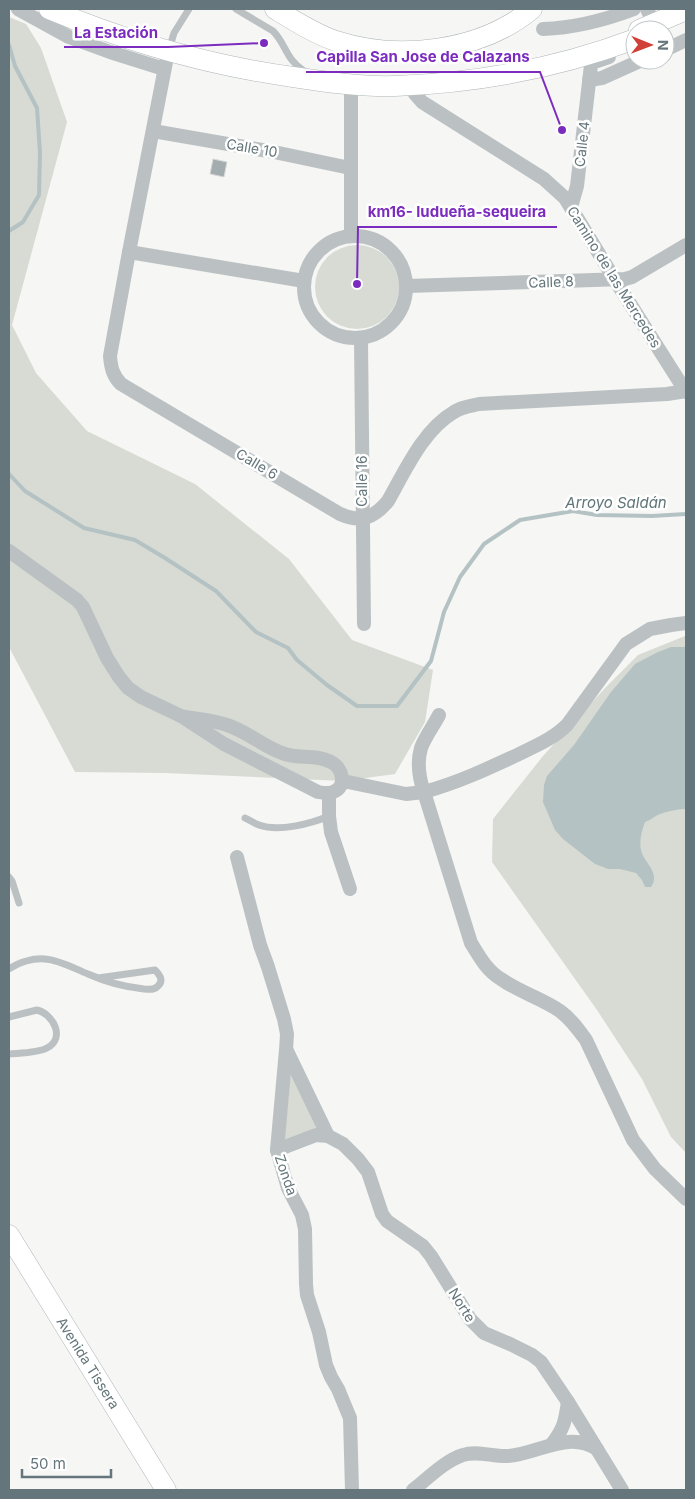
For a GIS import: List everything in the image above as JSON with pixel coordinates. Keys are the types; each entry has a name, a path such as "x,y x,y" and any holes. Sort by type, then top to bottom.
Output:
{"main road":[{"path":"50,9 168,55 248,70 351,84 394,86 464,81 527,71 586,57 625,43"},
{"path":"73,9 109,23 168,55 232,60 304,71 373,76 405,77 451,74 586,57 625,37"},
{"path":"275,9 333,40 370,49 413,51 461,44 483,37 503,28 532,9"},
{"path":"666,20 686,10"},
{"name":"Avenida Tissera","path":"9,1235 161,1489"}],"street":[{"path":"18,9 69,37 110,52 168,55"},
{"path":"543,29 560,29 612,18 634,9"},
{"path":"586,57 594,62 625,50"},
{"name":"Calle 6","path":"168,55 110,356 112,372 117,380 168,412 340,514 354,519 362,519"},
{"name":"Calle 4","path":"571,207 577,186 589,80 586,57"},
{"path":"589,80 602,78 625,68"},
{"path":"351,84 351,236"},
{"name":"Camino de las Mercedes","path":"414,84 415,94 422,102 544,179 565,198 614,280 686,391"},
{"name":"Calle 10","path":"153,131 274,152 350,168"},
{"path":"351,236 368,237 383,244 396,255 404,270 406,286 405,301 398,315 388,327 376,335 361,339 345,338 331,333 318,324 309,311 304,296 304,281 307,267 315,255 325,245 338,238 351,236"},
{"name":"Calle 8","path":"406,286 626,279 686,245"},
{"path":"129,252 304,281"},
{"name":"Calle 16","path":"361,339 364,624"},
{"path":"362,519 374,514 388,501 424,439 437,424 455,411 466,406 667,394 686,391"},
{"path":"9,550 77,600 83,607 107,658 119,677 128,688 141,697 181,716 224,744 318,792 334,792 343,781 342,774 333,762 314,756 299,757 282,753 228,725 181,716"},
{"path":"343,781 406,794 440,788 489,769 559,733 567,725 626,644 650,629 686,623"},
{"path":"439,715 422,747 419,762 420,781 471,943 479,958 500,979 548,1003 569,1018 590,1048 633,1140 655,1169 686,1199"},
{"path":"291,779 290,768 299,757"},
{"path":"329,793 331,832 350,889"},
{"name":"Zonda","path":"237,857 260,945 287,1034 277,1150 288,1188 302,1215 305,1228 307,1295 319,1332 326,1365 350,1418 352,1490"},
{"name":"Norte","path":"286,1050 328,1136 343,1144 368,1172 382,1214 387,1221 423,1246 432,1256 470,1320 477,1328 532,1355 544,1367 568,1402 622,1490"},
{"path":"277,1150 316,1134 328,1136"},
{"path":"552,1444 562,1431 568,1402"},
{"path":"413,1490 451,1460 463,1454 510,1456 552,1444 572,1442 590,1444 597,1449"}],"lane":[{"path":"168,55 174,33 189,9"},
{"path":"236,9 273,31 293,62 304,71"},
{"path":"245,818 260,826 271,827 306,824 329,816"},
{"path":"9,877 19,902"},
{"path":"9,969 15,964 30,960 46,959 59,962 98,978 129,988 153,990 159,986 161,980 160,974 155,970 98,978"},
{"path":"9,1017 40,1010 50,1016 57,1031 55,1041 48,1048 32,1052 9,1054"}],"shaded area":[{"path":"9,17 26,24 41,48 67,122 12,325 36,373 87,431 195,484 289,559 352,640 433,670 425,722 395,774 343,781 165,773 75,772 9,647"},
{"path":"357,245 380,252 392,264 399,287 392,310 380,322 357,329 334,322 322,310 315,287 322,264 334,252"},
{"path":"686,636 686,1153 671,1137 642,1079 597,1010 492,862 493,819 543,756 638,655"},
{"path":"671,647 686,647 686,809 663,813 645,822 640,847 653,872 654,882 651,887 645,887 636,873 620,869 608,869 595,864 563,839 555,830 543,802 544,785 547,776 574,745 611,692 635,664"},
{"path":"291,1073 318,1127 284,1141"}],"building":[{"path":"213,159 227,162 224,177 210,174"}],"waterway":[{"name":"Arroyo Saldán","path":"9,45 15,66 37,108 40,153 39,195 23,222 9,231"},
{"name":"Arroyo Saldán","path":"9,474 25,491 84,528 135,540 216,591 256,632 288,648 297,660 327,685 357,706 397,706 431,661 444,612 460,577 484,544 520,520 573,511 597,515 652,516 686,514"}],"place":[{"name":"La Estación","path":"264,43"},
{"name":"Capilla San Jose de Calazans","path":"562,130"},
{"name":"km16- ludueña-sequeira","path":"357,284"}]}
